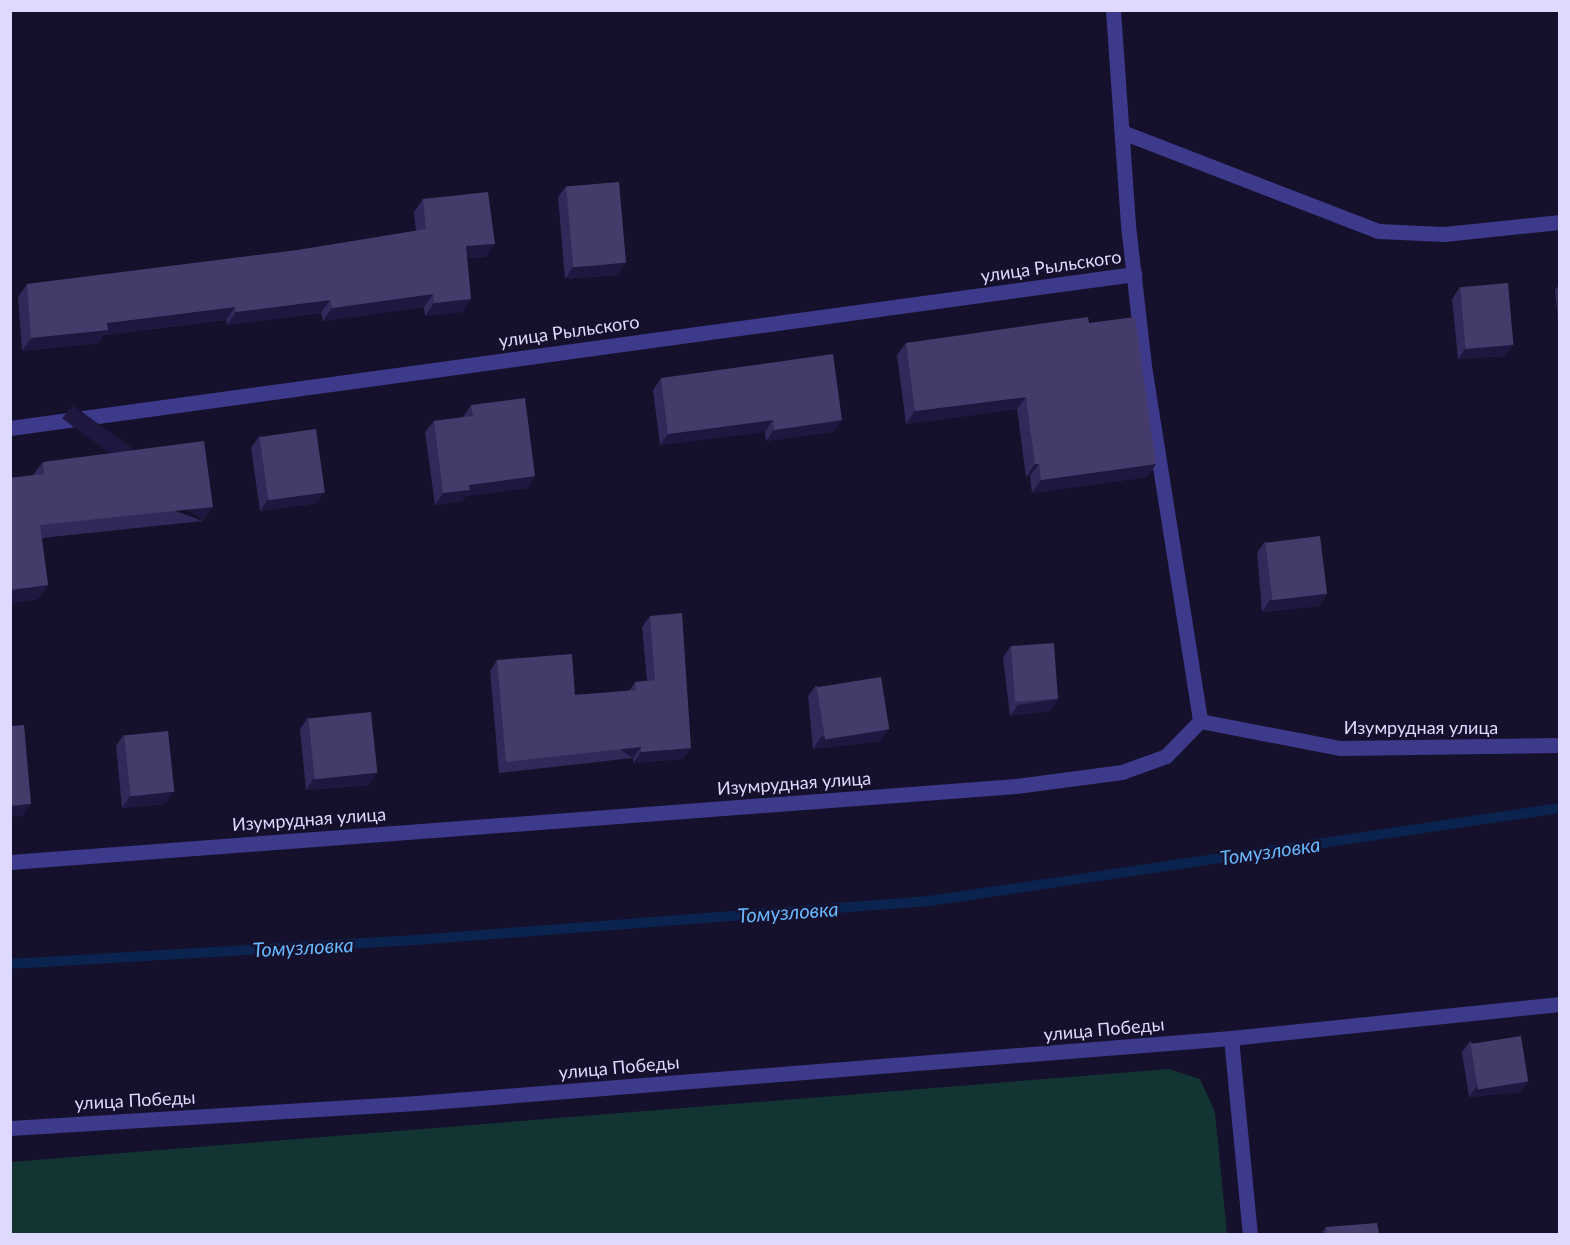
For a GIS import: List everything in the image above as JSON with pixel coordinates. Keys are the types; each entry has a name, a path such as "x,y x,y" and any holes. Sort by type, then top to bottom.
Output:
{"street":[{"path":"1113,10 1134,274 1144,366 1200,721"},
{"path":"1122,132 1378,231 1444,234 1560,222"},
{"name":"улица Рыльского","path":"10,428 1134,274"},
{"name":"Изумрудная улица","path":"10,862 1016,786 1122,772 1166,756 1200,721 1340,748 1560,745"},
{"name":"улица Победы","path":"10,1128 417,1103 1231,1038 1560,1004"},
{"path":"1231,1038 1250,1234"}],"green space":[{"path":"1169,1069 1200,1079 1215,1112 1227,1234 11,1234 11,1162"}],"building":[{"path":"619,182 626,263 573,267 566,187"},
{"path":"488,192 495,244 466,246 471,299 434,303 433,294 332,308 330,300 236,312 235,307 107,323 108,330 31,338 27,284 298,250 426,229 423,199"},
{"path":"1508,283 1513,345 1466,349 1460,287"},
{"path":"1088,317 1089,323 1135,317 1156,464 1041,480 1039,464 1035,464 1026,397 915,411 906,343"},
{"path":"833,354 842,420 774,430 773,420 668,434 661,378"},
{"path":"525,398 535,476 469,485 470,490 443,493 434,421 473,416 471,405"},
{"path":"316,429 325,492 268,500 260,437"},
{"path":"204,441 213,507 40,525 48,585 10,590 10,478 44,474 43,462"},
{"path":"1320,536 1327,594 1272,600 1265,543"},
{"path":"682,613 691,748 641,752 641,747 506,762 497,660 572,654 575,695 636,690 635,682 655,680 650,616"},
{"path":"1054,643 1058,699 1015,702 1011,646"},
{"path":"881,677 889,729 825,740 817,687"},
{"path":"371,712 377,773 315,779 308,719"},
{"path":"24,725 31,804 10,806 10,726"},
{"path":"168,731 174,792 131,796 124,736"},
{"path":"1521,1036 1528,1081 1478,1089 1471,1044"},
{"path":"1377,1223 1379,1234 1327,1234 1326,1227"}],"waterway":[{"name":"Томузловка","path":"10,964 402,941 929,901 1560,808"}]}
